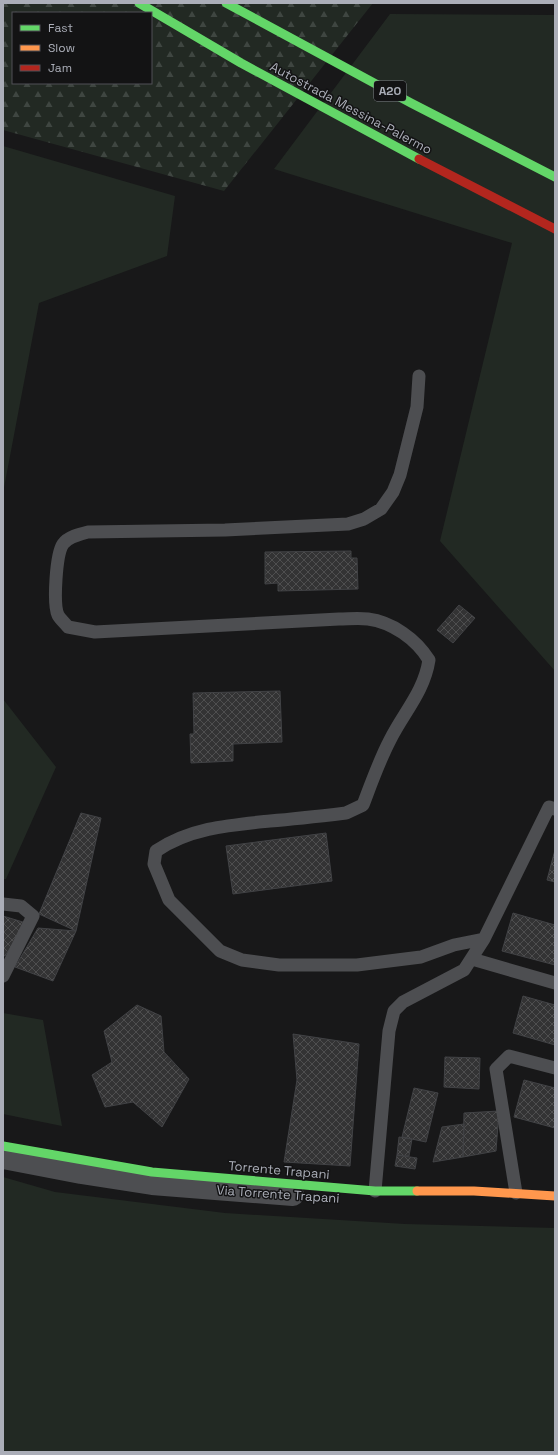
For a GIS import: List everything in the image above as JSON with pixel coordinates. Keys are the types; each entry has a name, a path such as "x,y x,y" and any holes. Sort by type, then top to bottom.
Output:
{"main road":[{"name":"Autostrada Messina-Palermo","path":"139,3 199,40 388,144 555,229"},
{"name":"A20","path":"226,3 404,99 555,177"},
{"name":"Torrente Trapani","path":"3,1146 152,1172 236,1180 375,1191 474,1191 555,1196"}],"street":[{"name":"Via Torrente Trapani","path":"3,1158 81,1173 152,1184 374,1201 482,1202 555,1207"}],"lane":[{"path":"419,376 417,407 400,475 393,492 381,509 364,519 348,524 224,530 88,532 76,535 63,544 57,560 55,593 58,614 68,627 95,632 339,619 368,619 392,626 407,636 422,649 429,660 427,674 409,710 390,739 363,805 346,813 222,826 197,832 166,844 156,851 154,864 169,900 220,951 242,960 279,965 357,965 421,957 454,945 484,939"},
{"path":"375,1191 389,1031 394,1011 403,1002 464,970 484,939 549,807 555,809"},
{"path":"3,904 21,906 33,916 3,976"},
{"path":"472,959 555,983"},
{"path":"516,1193 496,1069 509,1056 555,1068"}],"green space":[{"path":"3,3 373,3 224,191 3,130"},
{"path":"390,14 555,15 555,671 440,541 512,243 274,169"},
{"path":"3,146 175,196 167,256 39,303 3,493"},
{"path":"3,699 56,767 6,879 3,879"},
{"path":"3,1013 43,1020 62,1126 3,1114"},
{"path":"3,1177 55,1192 225,1213 405,1224 555,1228 555,1452 3,1452"}],"building":[{"path":"351,551 351,558 357,558 358,589 278,591 278,583 265,584 265,552"},
{"path":"459,605 475,618 453,643 437,630"},
{"path":"280,691 282,742 233,744 233,761 191,763 190,734 194,734 193,693"},
{"path":"81,813 101,818 76,931 39,914"},
{"path":"326,833 332,881 233,894 226,846"},
{"path":"555,850 555,882 547,880"},
{"path":"513,913 555,925 555,965 502,951"},
{"path":"3,916 26,923 5,956 3,955"},
{"path":"38,928 76,931 53,981 15,967"},
{"path":"523,996 555,1005 555,1045 513,1033"},
{"path":"137,1005 161,1016 164,1052 189,1079 162,1127 133,1102 105,1107 92,1075 112,1062 104,1031"},
{"path":"293,1034 359,1044 350,1166 284,1162 297,1080"},
{"path":"445,1057 480,1058 479,1089 444,1087"},
{"path":"524,1080 555,1088 555,1128 514,1117"},
{"path":"414,1088 438,1093 426,1142 402,1137"},
{"path":"499,1111 496,1151 463,1157 464,1113"},
{"path":"464,1124 463,1157 433,1162 442,1127"},
{"path":"399,1137 412,1139 409,1156 397,1155"},
{"path":"397,1155 417,1158 415,1169 395,1166"}],"traffic: fast":[{"path":"139,3 241,63 419,159"},
{"path":"226,3 411,103 555,177"},
{"path":"3,1146 152,1172 375,1191 417,1191"}],"traffic: slow":[{"path":"417,1191 474,1191 555,1196"}],"traffic: jam":[{"path":"419,159 555,229"}]}
